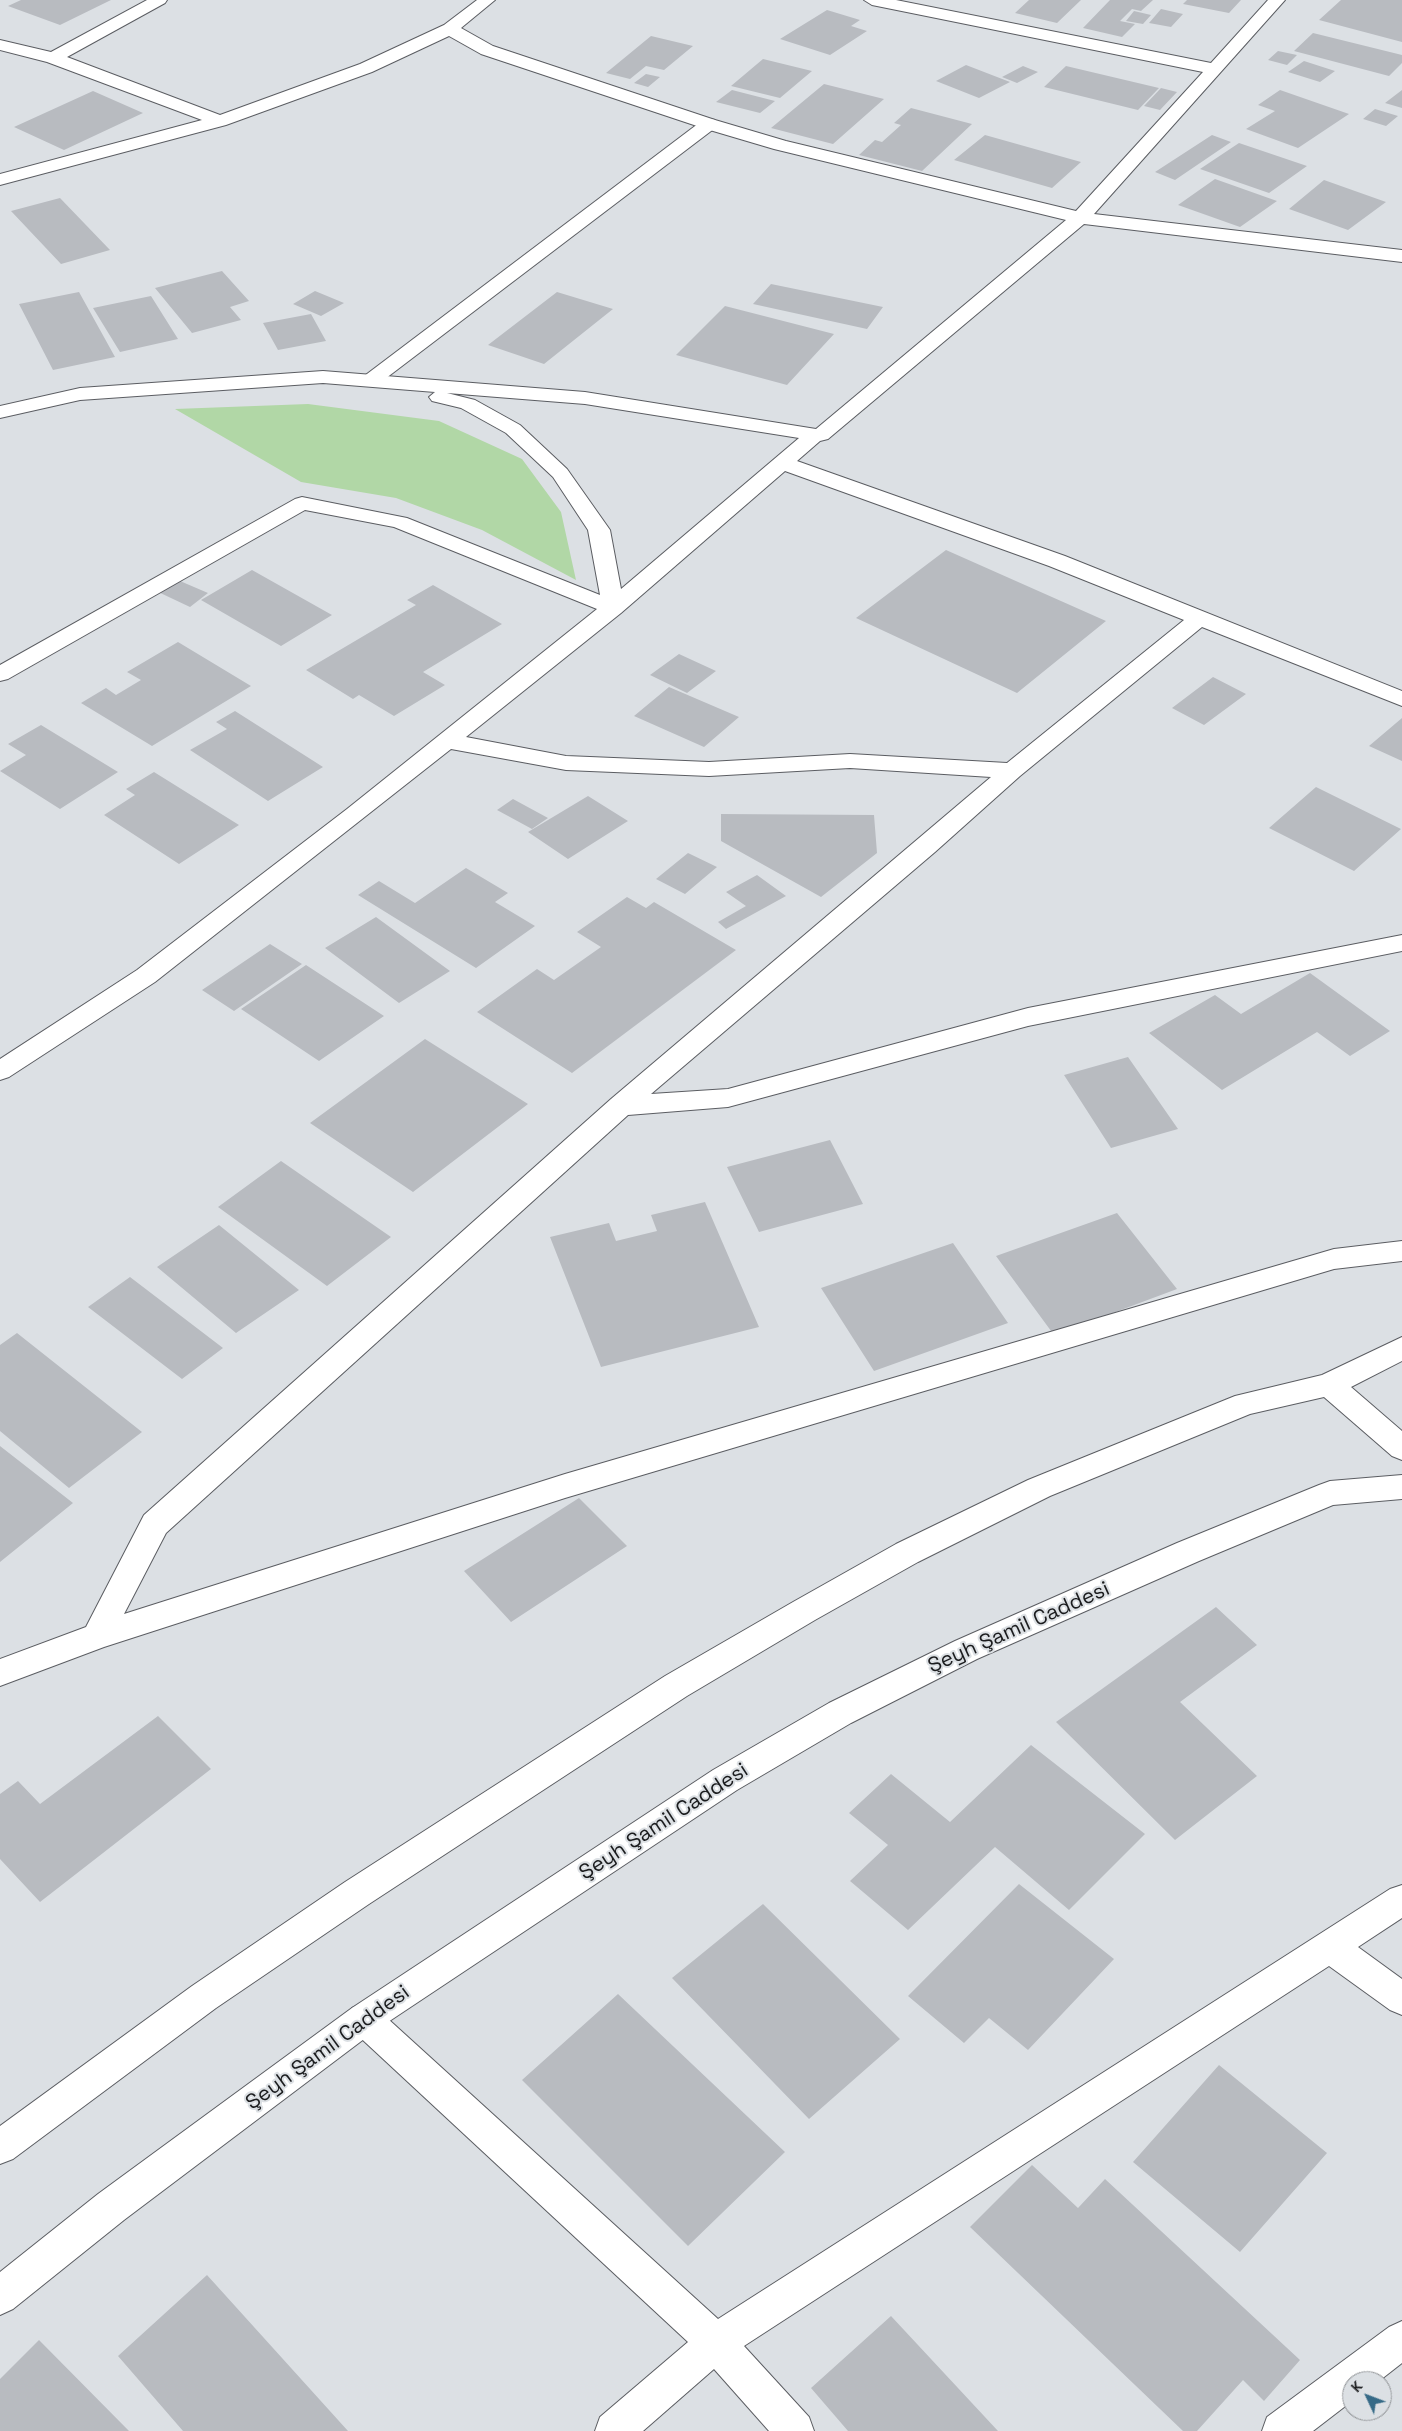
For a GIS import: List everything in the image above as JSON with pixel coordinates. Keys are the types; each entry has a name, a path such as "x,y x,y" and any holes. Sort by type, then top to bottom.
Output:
{"street":[{"path":"53,58 159,0"},
{"path":"0,180 220,121 366,68 450,29 487,0"},
{"path":"872,0 1214,69"},
{"path":"0,412 80,394 324,377 585,398 821,435 1080,218 1277,0"},
{"path":"450,29 487,50 709,124 780,145 1080,218 1402,256"},
{"path":"0,45 53,58 220,121"},
{"path":"370,380 709,124"},
{"path":"370,380 468,404 513,429 560,473 599,530 613,608"},
{"path":"0,1071 146,976 447,741 613,608 815,435"},
{"path":"782,464 1058,561 1198,619 1402,699"},
{"path":"0,674 302,503 400,522 613,608"},
{"path":"97,1636 155,1524 620,1106 926,847 1012,771 1198,619"},
{"path":"447,741 566,763 709,769 850,761 1012,771"},
{"path":"620,1106 728,1098 1028,1017 1402,943"},
{"path":"0,1673 97,1636 565,1486 1334,1260 1402,1251"},
{"path":"0,2147 204,1997 364,1888 676,1686 907,1552 1039,1488 1245,1404 1329,1385 1402,1348"},
{"path":"1329,1385 1402,1448"},
{"name":"Şeyh Şamil Caddesi","path":"0,2296 111,2207 364,2019 725,1780 840,1713 966,1650 1188,1552 1330,1494 1402,1487"},
{"path":"614,2431 716,2342 1402,1900"},
{"path":"1331,1947 1402,1999"},
{"path":"364,2019 716,2342 795,2431"},
{"path":"1281,2431 1402,2340"}],"green space":[{"path":"308,404 439,421 522,459 561,512 576,580 482,530 396,498 301,482 175,409"}],"building":[{"path":"21,0 111,0 60,25 8,6"},
{"path":"1029,0 1081,0 1057,23 1015,13"},
{"path":"1110,0 1153,0 1141,11 1132,9 1120,21 1135,24 1122,37 1083,28"},
{"path":"1187,0 1241,0 1229,13 1183,4"},
{"path":"1341,0 1402,0 1402,42 1319,20"},
{"path":"1161,9 1183,14 1171,27 1149,23"},
{"path":"827,10 860,20 851,26 867,31 830,55 780,39"},
{"path":"1134,11 1151,15 1143,24 1126,21"},
{"path":"1313,33 1402,55 1402,63 1389,76 1294,51"},
{"path":"651,36 693,46 664,70 646,66 630,79 606,73"},
{"path":"1278,51 1297,55 1287,65 1268,60"},
{"path":"763,59 812,71 780,98 731,86"},
{"path":"1304,61 1335,71 1320,82 1288,72"},
{"path":"966,65 1010,82 979,98 936,81"},
{"path":"1023,66 1038,72 1017,83 1002,77"},
{"path":"1066,66 1159,88 1138,110 1044,87"},
{"path":"646,74 660,77 648,87 634,83"},
{"path":"824,84 884,99 833,144 771,128"},
{"path":"1161,88 1177,92 1160,110 1144,106"},
{"path":"732,90 775,101 760,113 716,102"},
{"path":"1280,90 1349,114 1298,148 1246,129 1275,111 1258,105"},
{"path":"1402,90 1402,108 1385,103"},
{"path":"93,91 143,113 64,150 14,127"},
{"path":"911,108 972,124 922,171 859,155 875,140 882,142 901,125 894,123"},
{"path":"1375,109 1398,116 1386,126 1363,119"},
{"path":"985,135 1081,162 1052,188 954,160"},
{"path":"1212,135 1231,142 1175,180 1155,172"},
{"path":"1239,143 1307,166 1269,193 1200,169"},
{"path":"1215,179 1277,201 1240,227 1178,205"},
{"path":"1324,180 1386,202 1348,230 1289,209"},
{"path":"60,198 110,250 61,264 11,211"},
{"path":"222,271 249,301 230,307 241,320 192,333 155,288"},
{"path":"771,284 883,307 867,329 753,304"},
{"path":"315,291 344,303 321,316 293,304"},
{"path":"79,292 115,357 53,370 19,304"},
{"path":"557,292 613,309 544,364 488,345"},
{"path":"151,296 178,339 120,352 93,308"},
{"path":"725,306 834,334 787,385 676,355"},
{"path":"311,314 326,341 278,350 263,323"},
{"path":"946,550 1106,621 1017,693 856,618"},
{"path":"252,570 332,615 281,646 201,600"},
{"path":"173,578 208,593 190,607 154,590"},
{"path":"433,585 502,624 423,672 445,685 394,716 359,695 353,699 306,670 416,605 407,600"},
{"path":"178,642 251,686 152,746 81,703 106,688 116,695 141,680 127,672"},
{"path":"679,654 716,671 687,693 650,675"},
{"path":"1213,677 1246,694 1204,725 1172,708"},
{"path":"669,687 739,717 704,747 634,716"},
{"path":"235,711 323,767 268,801 190,750 227,729 216,722"},
{"path":"1402,718 1402,761 1369,746"},
{"path":"41,725 118,772 60,809 0,771 26,755 8,744"},
{"path":"154,772 239,825 179,864 104,815 135,795 126,789"},
{"path":"1316,787 1401,829 1354,871 1269,828"},
{"path":"588,796 628,821 568,859 528,832"},
{"path":"513,799 548,818 532,829 497,810"},
{"path":"721,814 874,815 877,853 821,897 721,841"},
{"path":"688,853 717,867 685,894 656,879"},
{"path":"466,868 508,893 495,902 535,926 476,968 358,895 379,881 415,903"},
{"path":"757,875 786,896 726,929 718,922 746,906 726,892"},
{"path":"627,897 646,908 654,902 736,950 572,1073 477,1012 537,969 554,980 601,947 577,932"},
{"path":"376,917 450,971 399,1003 325,948"},
{"path":"270,944 302,964 234,1011 202,990"},
{"path":"306,965 384,1016 319,1061 241,1009"},
{"path":"1310,973 1390,1031 1350,1056 1317,1032 1222,1090 1149,1033 1215,995 1241,1014"},
{"path":"425,1039 528,1104 413,1192 310,1123"},
{"path":"1128,1057 1178,1129 1111,1148 1064,1075"},
{"path":"830,1140 863,1204 759,1232 727,1167"},
{"path":"281,1161 391,1237 327,1286 218,1207"},
{"path":"705,1202 759,1327 601,1367 550,1237 609,1223 616,1241 657,1231 651,1215"},
{"path":"1117,1213 1177,1289 1054,1335 996,1256"},
{"path":"219,1225 299,1290 236,1333 157,1267"},
{"path":"953,1243 1008,1323 874,1371 821,1288"},
{"path":"130,1277 223,1348 182,1379 88,1307"},
{"path":"17,1333 142,1432 69,1488 0,1431 0,1345"},
{"path":"0,1446 73,1503 0,1562"},
{"path":"579,1498 627,1546 511,1622 464,1571"},
{"path":"1216,1607 1257,1645 1180,1702 1257,1776 1175,1840 1056,1722"},
{"path":"158,1716 211,1769 40,1902 0,1859 0,1794 18,1781 40,1804"},
{"path":"1031,1745 1145,1834 1069,1910 995,1847 908,1930 850,1881 888,1845 849,1813 891,1774 950,1822"},
{"path":"1019,1884 1114,1959 1028,2050 989,2018 964,2043 908,1996"},
{"path":"763,1904 900,2039 809,2119 672,1978"},
{"path":"618,1994 785,2152 688,2246 522,2080"},
{"path":"1219,2065 1327,2153 1240,2252 1133,2162"},
{"path":"1032,2165 1078,2208 1105,2179 1300,2360 1264,2401 1243,2380 1197,2431 1183,2431 970,2227"},
{"path":"207,2275 348,2431 183,2431 118,2356"},
{"path":"891,2316 998,2431 848,2431 811,2388"},
{"path":"39,2340 129,2431 0,2431 0,2379"}]}
